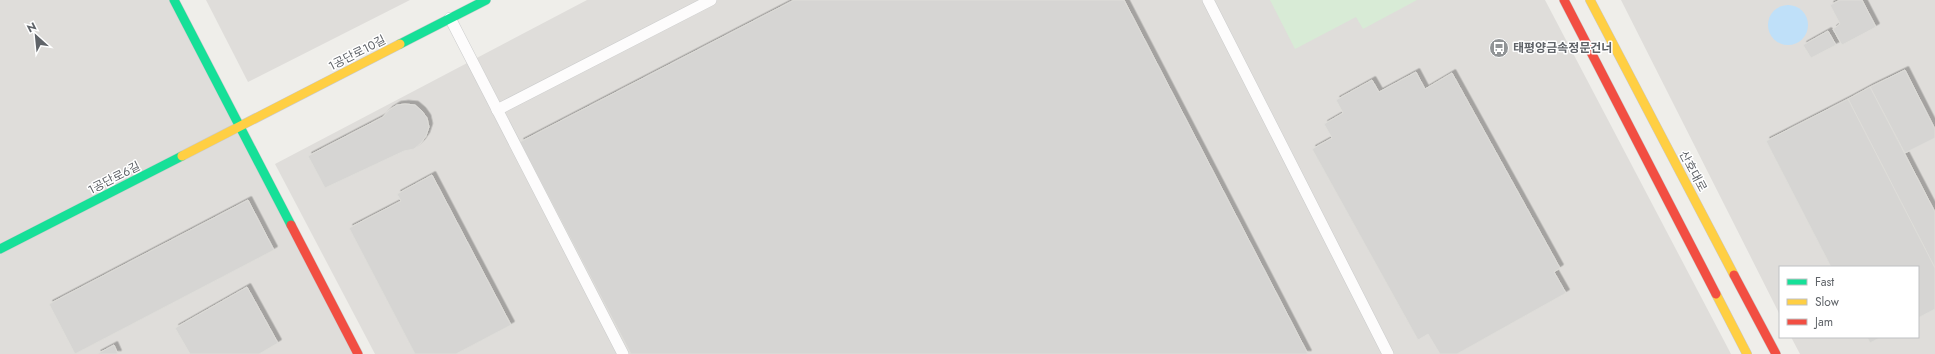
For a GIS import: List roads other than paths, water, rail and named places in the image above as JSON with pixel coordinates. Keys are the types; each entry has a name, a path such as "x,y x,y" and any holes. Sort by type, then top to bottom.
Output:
{"street":[{"path":"174,0 238,127 358,354"},
{"name":"1공단로10길","path":"238,127 486,0"},
{"path":"1564,0 1747,354"},
{"name":"산호대로","path":"1590,0 1776,354"},
{"name":"1공단로6길","path":"0,249 238,127"}],"lane":[{"path":"497,110 711,0"},
{"path":"1208,0 1388,354"},
{"path":"450,18 623,354"}],"water":[{"path":"1788,5 1802,11 1808,25 1802,39 1788,45 1774,39 1768,25 1774,11"}],"place":[{"name":"태평양금속정문건너","path":"1499,48"}]}
